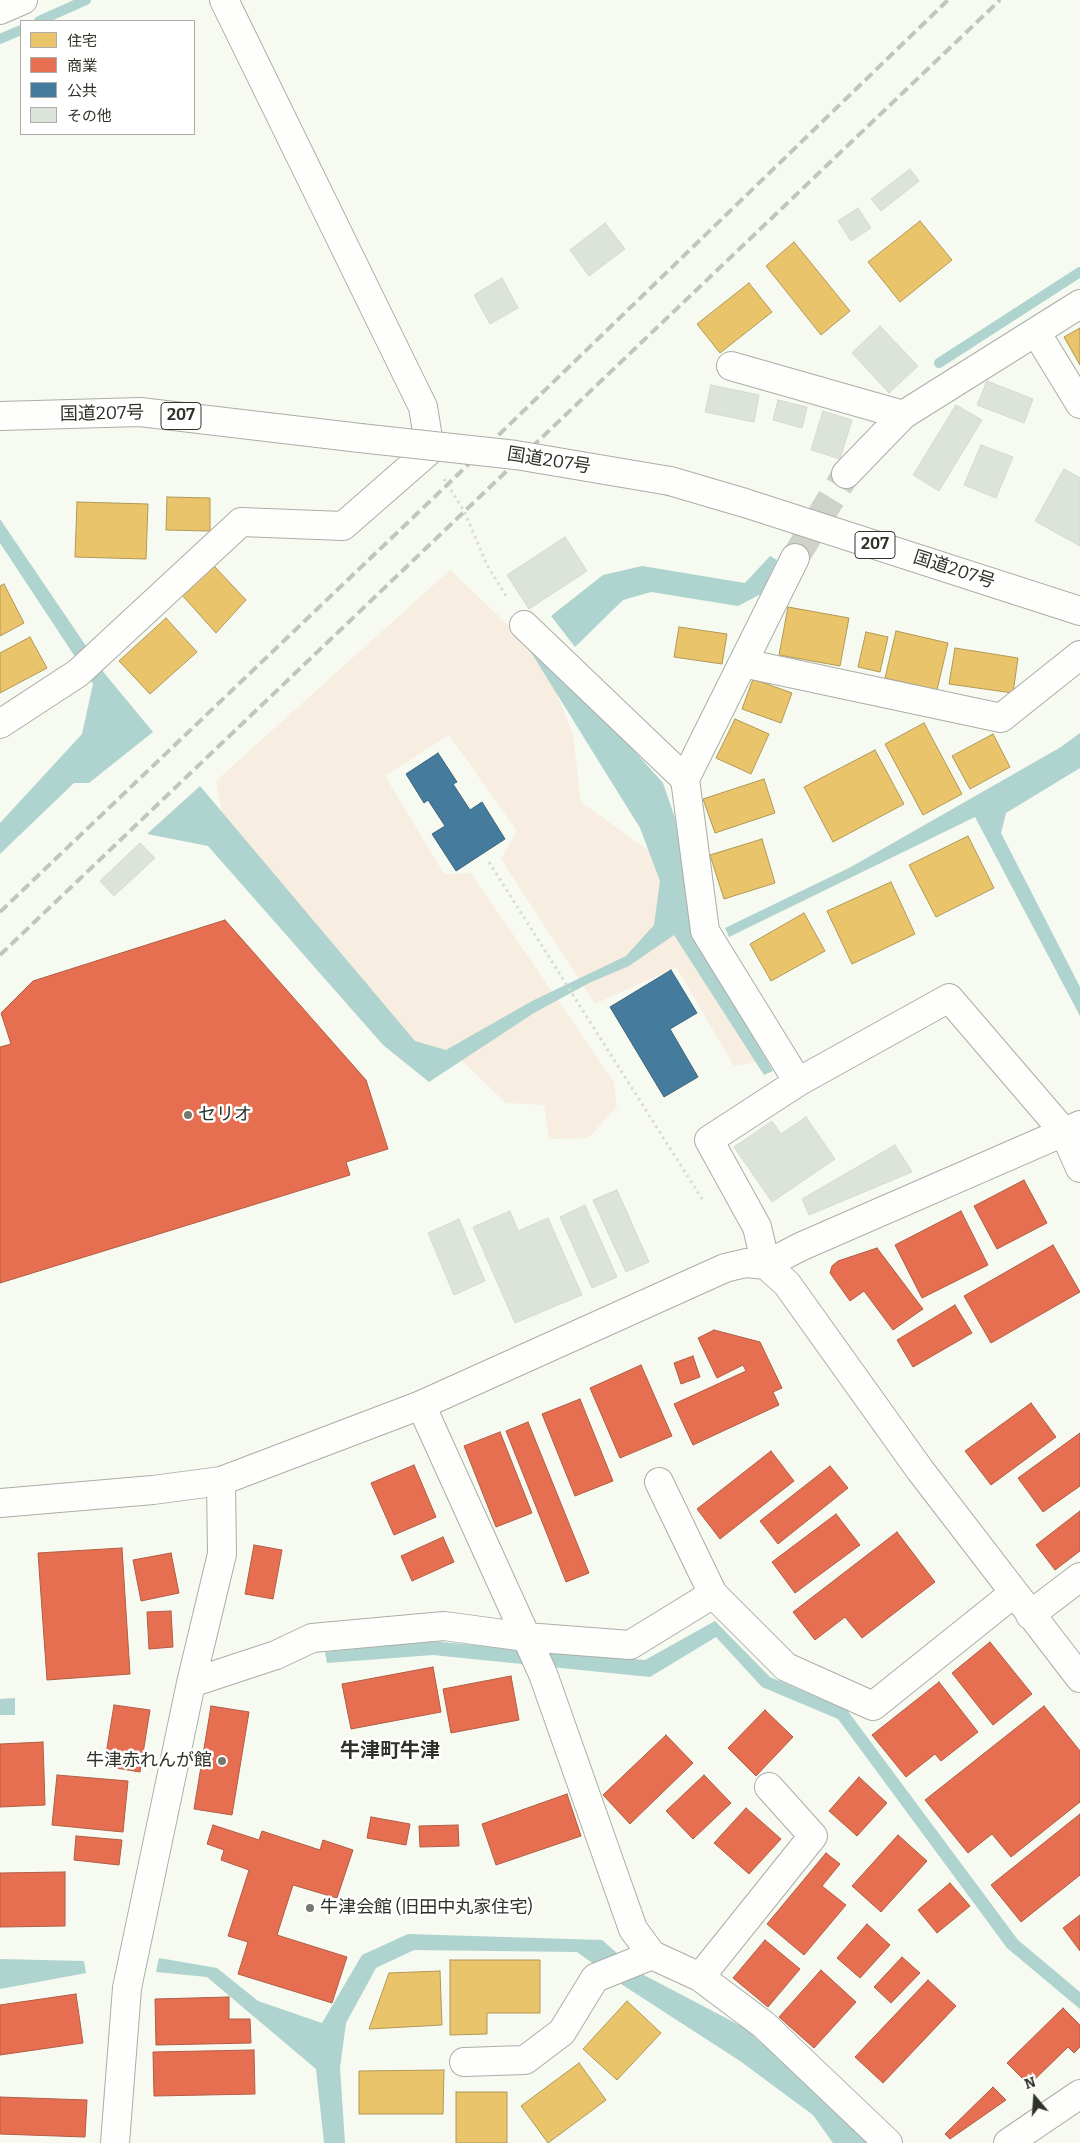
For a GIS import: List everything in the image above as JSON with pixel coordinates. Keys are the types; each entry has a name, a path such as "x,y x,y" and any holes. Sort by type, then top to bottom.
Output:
{"main road":[{"path":"0,10 22,0"},
{"path":"0,724 78,673 241,522 343,526 430,450 423,407 224,0"},
{"path":"846,474 903,415 1080,304"},
{"path":"1036,332 1080,404"},
{"path":"730,366 903,415"},
{"name":"国道207号","path":"0,416 140,412 516,455 670,482 745,503 1080,610"},
{"path":"795,558 685,779 705,930 798,1082"},
{"path":"524,625 685,779"},
{"path":"743,663 1000,718 1080,654"},
{"path":"1080,1168 1072,1129 949,998 798,1082 709,1140 757,1227 766,1265 787,1284 920,1470 1080,1678"},
{"path":"0,1503 153,1490 221,1482 421,1405 466,1383 725,1268 746,1263 766,1265 800,1247 1072,1129"},
{"path":"421,1405 543,1674 633,1928 652,1955 700,1977 764,2025 888,2143"},
{"path":"115,2143 126,1988 191,1683 222,1554 221,1482"},
{"path":"659,1482 713,1594 786,1667 873,1706 1014,1593"},
{"path":"1030,1615 1080,1578"},
{"path":"191,1683 276,1656 312,1638 444,1626 526,1637 630,1645 713,1594"},
{"path":"700,1977 813,1836 769,1787"},
{"path":"464,2062 525,2060 562,2032 595,1978 652,1955"},
{"path":"1008,2143 1080,2094"}],"path":[{"path":"430,450 447,485 464,511 487,565 524,625"},
{"path":"489,862 707,1207"}],"shaded area":[{"path":"450,570 542,657 573,734 581,802 663,861 762,1061 734,1066 676,967 595,1004 501,859 517,831 449,735 385,776 444,874 471,873 614,1082 617,1107 588,1138 549,1139 544,1105 506,1103 454,1053 405,1048 223,820 216,781"}],"water":[{"path":"0,519 105,674 153,732 89,783 74,783 0,854 0,823 82,734 93,684 0,543"},
{"path":"770,556 777,560 761,594 738,606 651,592 623,600 575,647 551,616 603,575 642,566 745,583"},
{"path":"534,639 663,783 675,818 688,903 698,941 773,1071 764,1075 674,935 629,966 589,983 534,1013 429,1082 383,1045 208,846 147,834 200,786 415,1041 446,1050 532,1001 626,956 654,925 660,881 640,828 529,649"},
{"path":"1080,733 1080,768 1006,813 1001,833 1080,987 1080,1016 975,817 729,937 725,928 851,867 1061,747"},
{"path":"715,1621 770,1677 847,1710 1018,1940 1080,1992 1080,2009 1007,1948 838,1719 762,1687 716,1637 650,1677 433,1655 327,1663 325,1652 430,1641 645,1660"},
{"path":"15,1698 15,1715 0,1715 0,1699"},
{"path":"408,1934 602,1940 640,1973 743,2027 830,2102 867,2143 833,2143 813,2115 740,2061 621,1984 577,1952 414,1950 376,1968 346,2023 340,2068 345,2143 324,2143 316,2069 207,1977 156,1972 159,1958 217,1968 258,2001 322,2023 362,1955"},
{"path":"0,1959 84,1961 86,1973 0,1989"}],"building: 住宅":[{"path":"920,221 952,260 900,302 868,262"},
{"path":"794,242 850,311 821,335 766,266"},
{"path":"749,283 772,312 720,353 697,324"},
{"path":"1080,328 1080,365 1064,337"},
{"path":"167,497 210,498 210,531 166,530"},
{"path":"77,502 148,504 146,559 75,557"},
{"path":"214,566 246,600 216,633 182,595"},
{"path":"4,584 24,623 0,636 0,586"},
{"path":"788,607 849,618 840,666 779,655"},
{"path":"166,618 197,652 150,694 119,661"},
{"path":"679,627 727,634 722,664 674,657"},
{"path":"896,631 948,643 937,690 885,678"},
{"path":"866,632 888,637 880,672 858,667"},
{"path":"30,637 47,668 0,693 0,653"},
{"path":"955,648 1018,658 1013,693 949,684"},
{"path":"753,679 792,693 781,723 742,709"},
{"path":"735,719 769,734 751,774 716,758"},
{"path":"924,723 962,794 923,815 885,744"},
{"path":"993,734 1010,767 970,789 952,756"},
{"path":"875,750 904,804 833,842 804,787"},
{"path":"764,779 775,813 715,833 703,799"},
{"path":"968,836 994,888 936,917 909,865"},
{"path":"762,839 775,883 724,899 710,855"},
{"path":"891,882 915,934 852,964 827,911"},
{"path":"804,913 825,951 771,981 750,944"},
{"path":"450,1960 540,1960 540,2013 487,2013 487,2034 450,2035"},
{"path":"440,1971 442,2025 369,2029 389,1973"},
{"path":"627,2001 661,2033 617,2080 583,2049"},
{"path":"579,2063 606,2100 548,2143 521,2106"},
{"path":"444,2070 443,2114 359,2114 359,2071"},
{"path":"456,2092 507,2092 507,2143 456,2143"}],"building: 商業":[{"name":"セリオ","path":"225,920 366,1080 388,1149 346,1162 350,1175 0,1283 0,1047 11,1044 1,1013 33,981"},
{"path":"1024,1180 1047,1223 997,1249 974,1206"},
{"path":"961,1211 988,1265 922,1298 895,1245"},
{"path":"1053,1245 1080,1292 991,1343 964,1296"},
{"path":"877,1248 923,1309 893,1330 864,1291 850,1301 830,1273 832,1266 838,1261"},
{"path":"955,1305 972,1333 913,1367 897,1340"},
{"path":"714,1330 760,1342 782,1388 773,1392 779,1405 693,1445 674,1404 746,1371 743,1365 717,1378 698,1338"},
{"path":"693,1356 700,1377 681,1384 674,1363"},
{"path":"641,1365 672,1436 620,1458 590,1388"},
{"path":"580,1399 613,1481 575,1496 542,1414"},
{"path":"1031,1403 1056,1437 991,1485 965,1451"},
{"path":"528,1422 589,1573 566,1582 506,1431"},
{"path":"500,1432 532,1513 496,1527 464,1446"},
{"path":"1080,1433 1080,1486 1043,1512 1018,1478"},
{"path":"771,1451 794,1481 720,1539 697,1509"},
{"path":"414,1465 436,1517 394,1535 371,1483"},
{"path":"830,1466 848,1488 778,1544 760,1521"},
{"path":"1080,1511 1080,1551 1055,1570 1036,1545"},
{"path":"836,1514 860,1545 795,1593 772,1562"},
{"path":"897,1532 935,1582 862,1638 845,1617 815,1640 793,1612"},
{"path":"443,1537 454,1562 412,1581 401,1556"},
{"path":"254,1545 282,1550 273,1599 245,1594"},
{"path":"122,1548 130,1674 47,1680 38,1553"},
{"path":"171,1553 179,1593 141,1601 133,1560"},
{"path":"171,1611 173,1647 149,1649 147,1612"},
{"path":"990,1642 1032,1694 993,1725 952,1673"},
{"path":"433,1667 441,1712 351,1729 342,1684"},
{"path":"511,1676 519,1720 451,1733 443,1689"},
{"path":"939,1682 978,1732 941,1761 935,1754 906,1777 872,1735"},
{"path":"114,1705 150,1710 140,1772 104,1766"},
{"name":"牛津赤れんが館","path":"211,1706 249,1712 232,1815 194,1809"},
{"path":"1044,1706 1080,1751 1080,1802 1011,1857 992,1834 968,1853 925,1800"},
{"path":"765,1710 793,1737 756,1776 728,1748"},
{"path":"666,1735 693,1763 630,1824 603,1795"},
{"path":"43,1742 45,1805 0,1807 0,1744"},
{"path":"57,1775 128,1781 123,1832 52,1825"},
{"path":"704,1775 731,1803 693,1839 666,1811"},
{"path":"859,1777 887,1803 857,1836 829,1811"},
{"path":"567,1794 581,1836 496,1865 482,1824"},
{"path":"746,1808 781,1839 749,1874 714,1843"},
{"path":"1080,1814 1080,1875 1021,1922 991,1885"},
{"path":"371,1817 410,1824 406,1845 367,1838"},
{"path":"213,1825 259,1840 262,1831 320,1850 323,1840 353,1850 337,1898 293,1885 277,1935 347,1957 332,2003 238,1974 248,1942 228,1936 249,1870 221,1860 224,1850 207,1844"},
{"path":"458,1825 459,1846 420,1847 419,1826"},
{"path":"898,1835 927,1861 881,1912 852,1886"},
{"path":"76,1836 122,1840 119,1865 74,1860"},
{"path":"826,1853 840,1864 822,1886 846,1905 804,1955 767,1924"},
{"path":"65,1872 65,1926 0,1927 0,1873"},
{"path":"950,1883 970,1906 937,1933 918,1910"},
{"path":"1080,1915 1080,1951 1063,1928"},
{"path":"867,1924 890,1945 860,1978 837,1958"},
{"path":"765,1940 800,1969 768,2007 733,1978"},
{"path":"902,1957 920,1973 891,2003 874,1987"},
{"path":"821,1970 856,2002 814,2048 779,2017"},
{"path":"928,1980 956,2006 883,2083 855,2057"},
{"path":"76,1994 83,2043 0,2055 0,2005"},
{"path":"229,1997 229,2019 250,2019 251,2043 156,2045 155,1999"},
{"path":"1063,2008 1080,2025 1080,2047 1074,2053 1068,2047 1029,2085 1007,2063"},
{"path":"254,2050 255,2094 154,2096 153,2052"},
{"path":"993,2087 1006,2100 950,2139 945,2134"},
{"path":"0,2097 87,2100 85,2137 0,2134"}],"building: 公共":[{"path":"438,753 457,782 453,784 470,810 482,802 505,839 456,871 432,834 445,826 428,800 424,803 406,774"},
{"path":"671,970 697,1013 670,1029 698,1077 664,1097 610,1007"}],"building: その他":[{"path":"910,169 919,181 881,211 871,199"},
{"path":"858,208 871,228 851,241 838,221"},
{"path":"605,223 625,249 589,276 570,250"},
{"path":"502,278 518,308 490,324 474,295"},
{"path":"880,326 918,366 889,393 852,353"},
{"path":"987,381 1033,399 1024,423 977,405"},
{"path":"711,385 759,395 754,422 705,412"},
{"path":"778,400 807,407 802,428 773,420"},
{"path":"956,405 982,420 939,491 913,475"},
{"path":"823,411 852,420 840,459 811,450"},
{"path":"981,445 1013,457 996,498 964,485"},
{"path":"1064,469 1080,478 1080,546 1035,521"},
{"path":"565,537 587,571 529,609 507,575"},
{"path":"140,843 155,858 114,896 100,881"},
{"path":"806,1117 835,1159 772,1202 734,1147 772,1121 781,1134"},
{"path":"895,1145 912,1172 809,1215 802,1199"},
{"path":"617,1190 649,1262 626,1272 593,1200"},
{"path":"585,1205 617,1277 592,1288 560,1217"},
{"path":"510,1211 518,1231 548,1218 582,1295 515,1323 473,1227"},
{"path":"459,1219 485,1281 454,1295 428,1233"}],"waterway":[{"path":"41,20 86,0"},
{"path":"0,39 20,30"},
{"path":"939,363 1080,272"}],"tunnel":[{"path":"795,558 846,474"}],"railway":[{"path":"0,912 447,485 948,0"},
{"path":"0,955 1000,0"}],"place":[{"name":"セリオ","path":"188,1115"},
{"name":"牛津赤れんが館","path":"222,1761"},
{"name":"牛津会館 (旧田中丸家住宅)","path":"310,1908"}],"district":[{"name":"牛津町牛津","path":"390,1751"}]}
